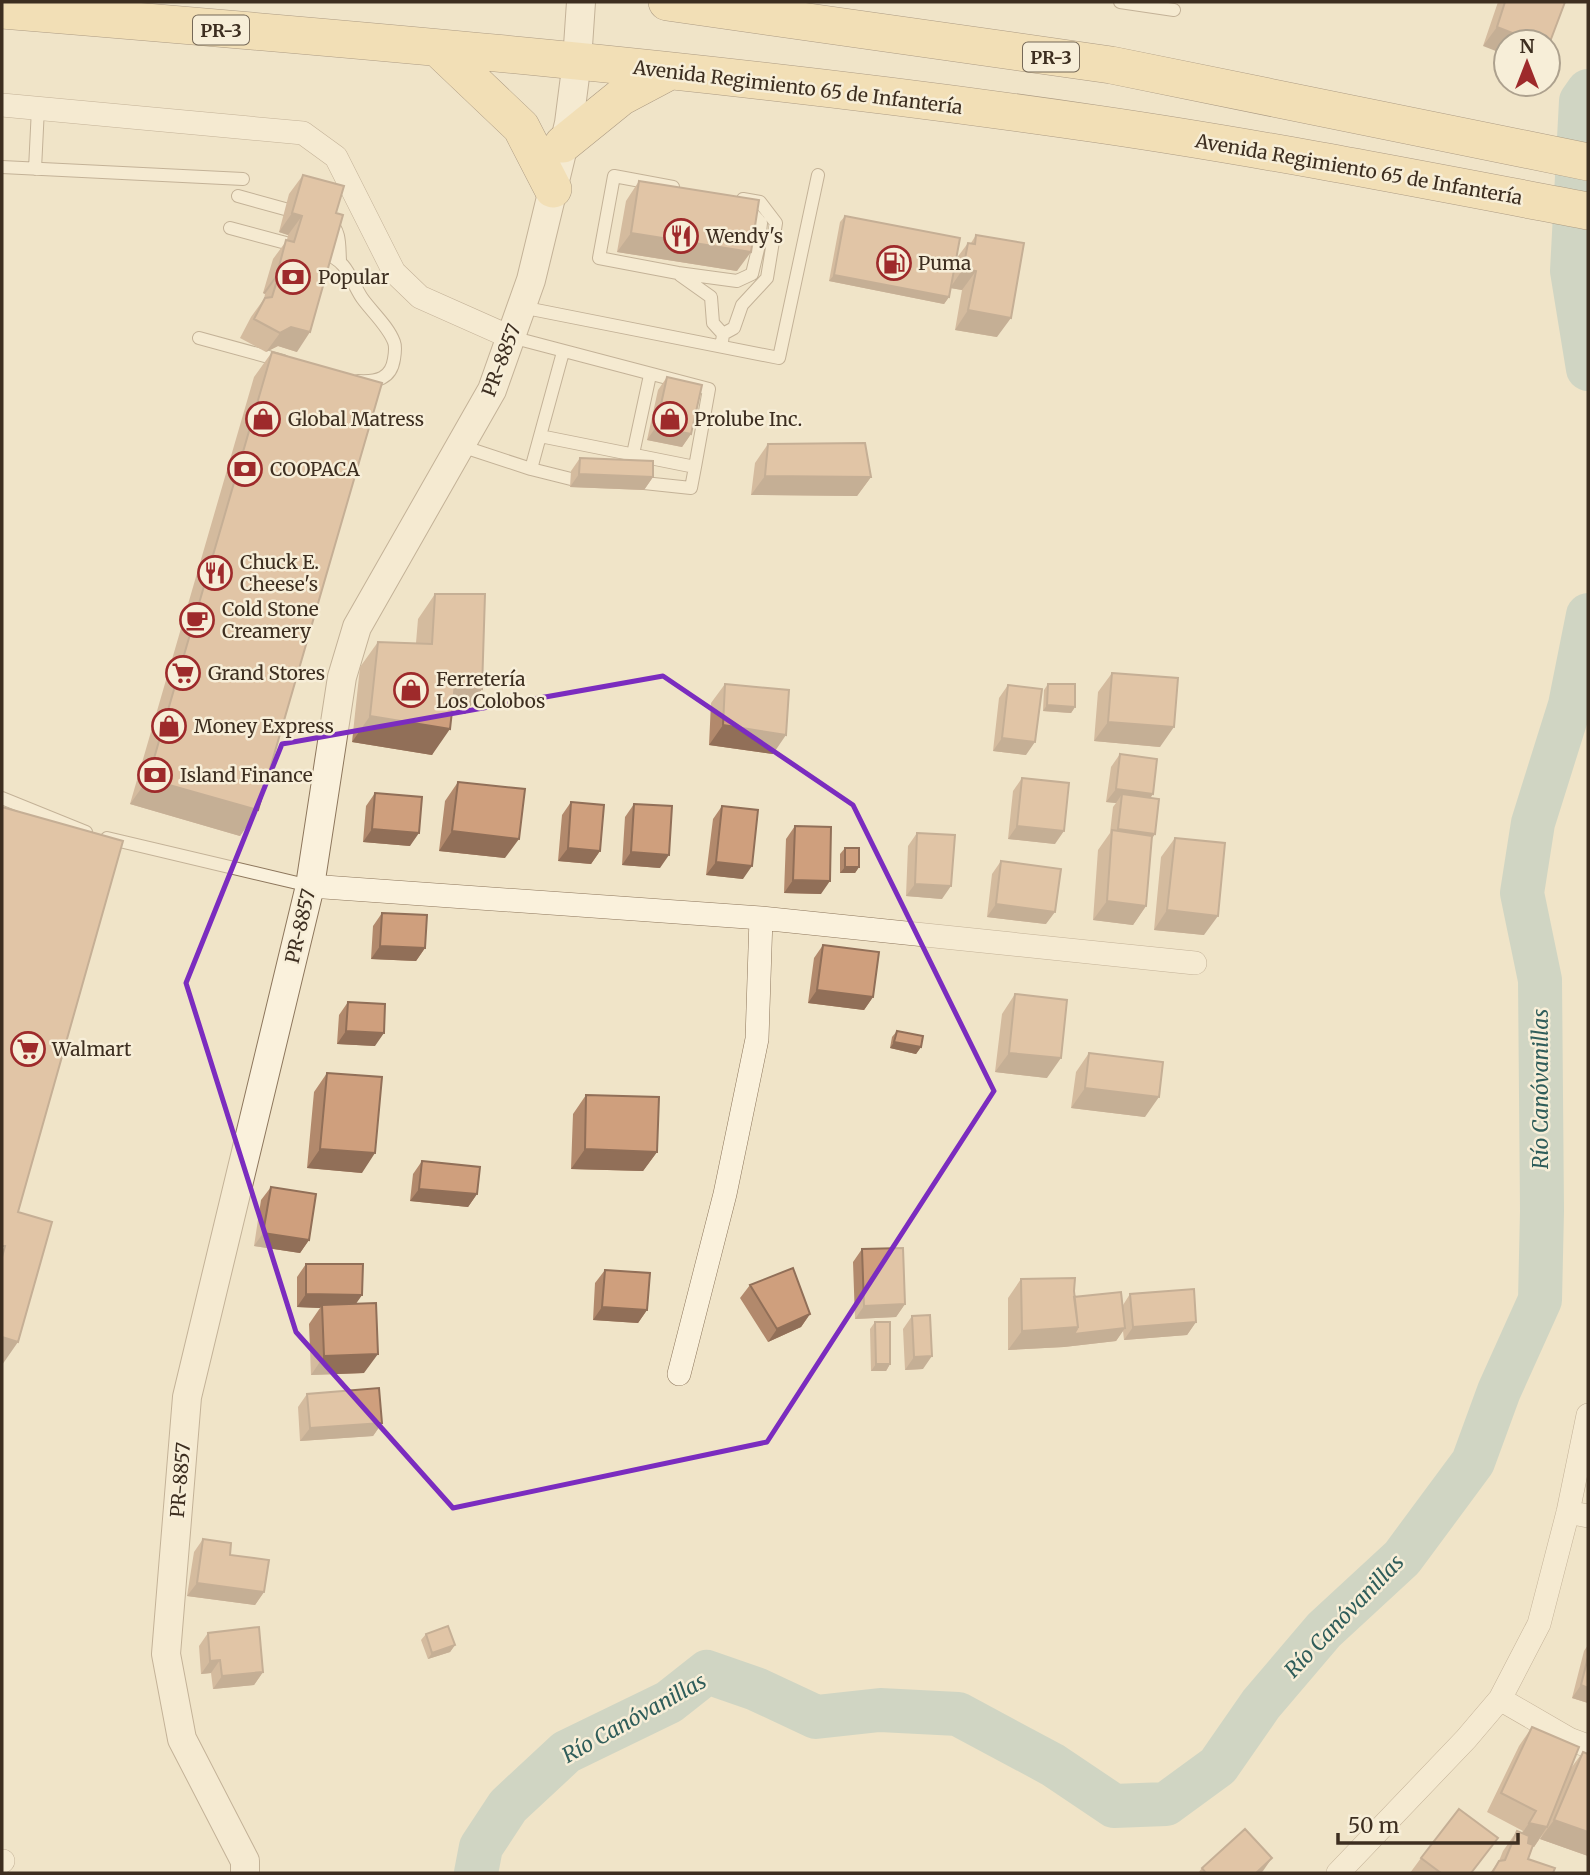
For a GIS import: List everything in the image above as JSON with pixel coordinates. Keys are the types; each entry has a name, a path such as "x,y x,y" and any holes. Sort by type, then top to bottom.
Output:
{"main road":[{"name":"PR-3","path":"667,2 1111,65 1588,162"},
{"name":"Avenida Regimiento 65 de Infantería","path":"2,10 577,61 843,90 1100,124 1588,211"},
{"path":"439,49 521,127 553,189"},
{"path":"563,144 621,97 670,71"}],"street":[{"name":"PR-8857","path":"245,1873 246,1861 182,1739 166,1654 187,1396 310,886 342,677 357,627 492,390 531,280 569,123 581,2"},
{"path":"2,105 303,133 336,157 394,272 420,297 510,337"},
{"path":"310,886 761,918 1195,963"},
{"path":"679,1374 725,1194 757,1039 761,918"},
{"path":"1345,1871 1500,1699 1539,1624 1578,1514 1588,1415"},
{"path":"1500,1699 1569,1739 1588,1746"}],"lane":[{"path":"1121,2 1174,10"},
{"path":"35,169 38,108"},
{"path":"2,167 243,179"},
{"path":"521,307 722,340 779,358 818,175"},
{"path":"680,188 614,176 599,258 737,281 752,274 761,223 752,213 724,208"},
{"path":"653,183 670,199"},
{"path":"238,196 285,209"},
{"path":"722,340 734,328 742,305 767,278 776,223 760,202 733,197"},
{"path":"326,221 334,225 338,234 340,260 360,296 395,343 396,351 390,372 384,379 374,382 344,378"},
{"path":"230,228 286,243"},
{"path":"324,253 340,260"},
{"path":"678,273 711,296 713,323 722,340"},
{"path":"510,337 709,389 691,488 644,483"},
{"path":"199,338 291,363"},
{"path":"531,469 563,352"},
{"path":"633,454 650,375"},
{"path":"540,436 695,467"},
{"path":"461,446 571,479"},
{"path":"2,798 90,834 310,886"}],"highlighted area":[{"path":"663,676 853,805 994,1091 767,1442 453,1508 296,1332 186,983 282,744"}],"building":[{"path":"1505,2 1565,2 1555,28 1497,27"},
{"name":"Popular","path":"303,175 344,186 336,213 343,215 310,332 291,327 280,333 254,319 265,298 272,297 286,240 294,242 302,216 292,213"},
{"path":"639,181 759,200 751,252 631,233"},
{"path":"845,216 960,238 949,297 834,275"},
{"path":"976,235 1024,243 1011,318 968,310 976,271 963,269 968,243 975,244"},
{"path":"272,352 382,383 258,810 148,779"},
{"path":"667,377 702,385 691,434 656,427"},
{"path":"865,443 871,477 765,476 768,444"},
{"path":"580,458 653,461 653,477 579,474"},
{"name":"Ferretería Los Colobos","path":"435,594 485,594 482,689 455,684 450,729 370,716 378,642 432,644"},
{"path":"1112,673 1178,678 1174,727 1108,722"},
{"path":"725,684 789,690 786,735 723,725"},
{"path":"1048,684 1075,684 1075,707 1047,705"},
{"path":"1008,685 1042,689 1035,742 1002,738"},
{"path":"1120,754 1157,759 1153,794 1116,789"},
{"path":"1022,778 1069,783 1064,831 1017,826"},
{"path":"458,782 525,789 519,839 452,831"},
{"path":"375,793 422,797 419,833 372,829"},
{"path":"1122,794 1159,799 1155,834 1118,829"},
{"path":"571,802 604,805 600,851 568,848"},
{"path":"634,804 672,806 669,855 631,852"},
{"path":"722,806 758,810 752,866 716,862"},
{"name":"Walmart","path":"2,807 123,841 18,1212 52,1222 18,1342 2,1337 2,1257 5,1246 2,1246"},
{"path":"795,826 831,827 830,881 793,880"},
{"path":"1112,830 1152,836 1146,906 1107,901"},
{"path":"917,833 955,835 951,886 915,884"},
{"path":"1175,838 1225,843 1218,916 1167,910"},
{"path":"845,848 859,848 859,867 845,867"},
{"path":"1001,861 1061,869 1055,912 996,904"},
{"path":"382,913 427,915 425,948 380,946"},
{"path":"823,945 879,952 873,997 817,990"},
{"path":"1015,994 1067,1000 1061,1058 1009,1053"},
{"path":"348,1002 385,1004 384,1033 346,1031"},
{"path":"897,1031 923,1036 921,1047 894,1042"},
{"path":"1089,1053 1163,1062 1159,1097 1085,1088"},
{"path":"327,1073 382,1077 375,1153 320,1149"},
{"path":"586,1095 659,1097 657,1152 585,1149"},
{"path":"422,1161 480,1167 477,1194 419,1189"},
{"path":"271,1187 316,1194 309,1240 263,1233"},
{"path":"903,1248 905,1304 864,1306 862,1249"},
{"path":"306,1264 363,1264 362,1295 306,1294"},
{"path":"793,1268 810,1314 777,1329 750,1285"},
{"path":"605,1270 650,1273 647,1310 602,1307"},
{"path":"1075,1278 1078,1327 1022,1331 1021,1279"},
{"path":"1194,1289 1196,1322 1133,1327 1130,1294"},
{"path":"1121,1292 1125,1328 1074,1334 1078,1327 1074,1297"},
{"path":"376,1303 378,1354 324,1356 322,1305"},
{"path":"930,1315 932,1356 914,1357 912,1316"},
{"path":"875,1322 890,1322 890,1364 876,1364"},
{"path":"379,1388 382,1423 310,1428 307,1394"},
{"path":"203,1539 231,1543 230,1555 269,1560 264,1592 197,1583"},
{"path":"448,1626 455,1645 432,1653 426,1634"},
{"path":"259,1627 263,1672 222,1676 220,1660 210,1661 208,1633"},
{"path":"1588,1657 1588,1688 1581,1685"},
{"path":"1532,1727 1579,1747 1547,1827 1529,1823 1536,1811 1501,1793"},
{"path":"1583,1752 1588,1754 1588,1832 1554,1820"},
{"path":"1459,1809 1498,1838 1471,1873 1441,1873 1421,1858"},
{"path":"1245,1829 1272,1858 1256,1873 1206,1873 1202,1868"},
{"path":"1517,1831 1529,1836 1528,1843 1533,1845 1528,1859 1555,1868 1553,1873 1492,1873 1499,1861 1505,1860"}],"waterway":[{"name":"Río Canóvanillas","path":"1588,91 1581,101 1572,271 1588,369"},
{"name":"Río Canóvanillas","path":"476,1873 481,1847 508,1806 566,1752 669,1702 707,1672 756,1689 816,1717 880,1710 958,1714 1053,1765 1114,1806 1166,1804 1218,1766 1261,1704 1324,1630 1402,1558 1473,1462 1499,1391 1540,1300 1540,980 1522,893 1533,823 1570,705 1588,615"}],"place":[{"name":"Wendy's","path":"681,236"},
{"name":"Puma","path":"894,263"},
{"name":"Popular","path":"293,277"},
{"name":"Global Matress","path":"263,419"},
{"name":"Prolube Inc.","path":"670,419"},
{"name":"COOPACA","path":"245,469"},
{"name":"Chuck E. Cheese's","path":"215,573"},
{"name":"Cold Stone Creamery","path":"197,620"},
{"name":"Grand Stores","path":"183,673"},
{"name":"Ferretería Los Colobos","path":"411,690"},
{"name":"Money Express","path":"169,726"},
{"name":"Island Finance","path":"155,775"},
{"name":"Walmart","path":"28,1049"}]}
